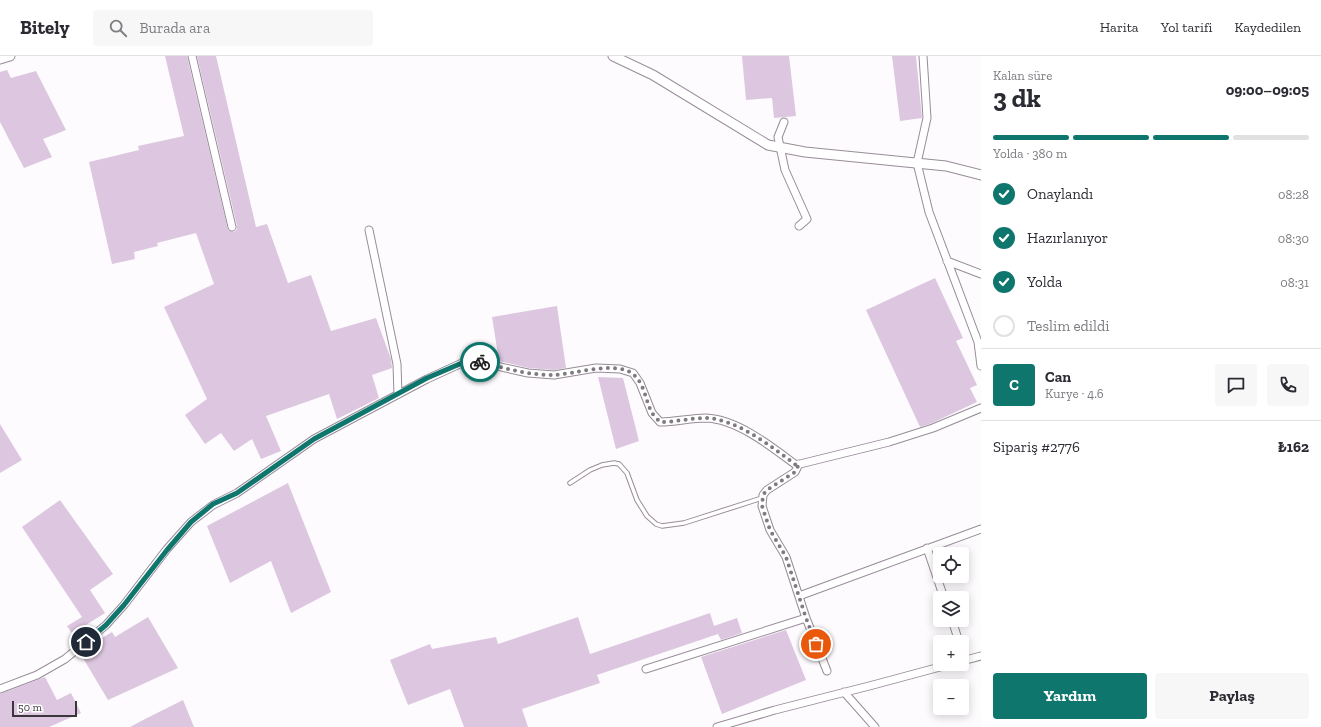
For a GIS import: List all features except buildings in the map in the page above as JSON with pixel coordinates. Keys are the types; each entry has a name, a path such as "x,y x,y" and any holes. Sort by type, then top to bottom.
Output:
{"street":[{"path":"0,59 10,56"},
{"path":"192,56 232,227"},
{"path":"613,56 653,75 768,145 805,152 946,166 981,175"},
{"path":"923,56 927,118 917,163 929,212 978,342 981,366"},
{"path":"784,122 778,137 785,170 807,219 799,226"},
{"path":"369,230 397,364 398,394"},
{"path":"947,261 981,274"},
{"path":"0,689 37,675 65,659 106,625 191,522 213,504 237,493 314,439 427,378 462,363 474,360 528,374 554,375 596,368 620,369 632,373 640,383 652,413 660,422 706,418 726,422 748,431 796,465 890,442 933,428 981,408"},
{"path":"799,464 795,472 767,490 762,498 762,506 770,530 786,557 806,618 827,670"},
{"path":"799,596 981,529"},
{"path":"928,548 942,591"},
{"path":"646,668 806,618"},
{"path":"969,659 981,656"},
{"path":"717,727 775,710 933,669"},
{"path":"844,692 875,727"}],"lane":[{"path":"570,483 590,470 602,465 614,463 619,464 627,473 636,500 647,516 656,524 662,526 684,523 762,498"}],"way so far":[{"path":"480,362 528,374 554,375 596,368 620,369 632,373 640,383 652,413 660,422 706,418 726,422 748,431 796,465 799,464 795,472 767,490 763,495 762,506 770,530 786,557 816,644"}],"route":[{"path":"86,642 106,625 124,605 191,522 213,504 237,493 314,439 427,378 462,363 474,360 480,362"}]}
